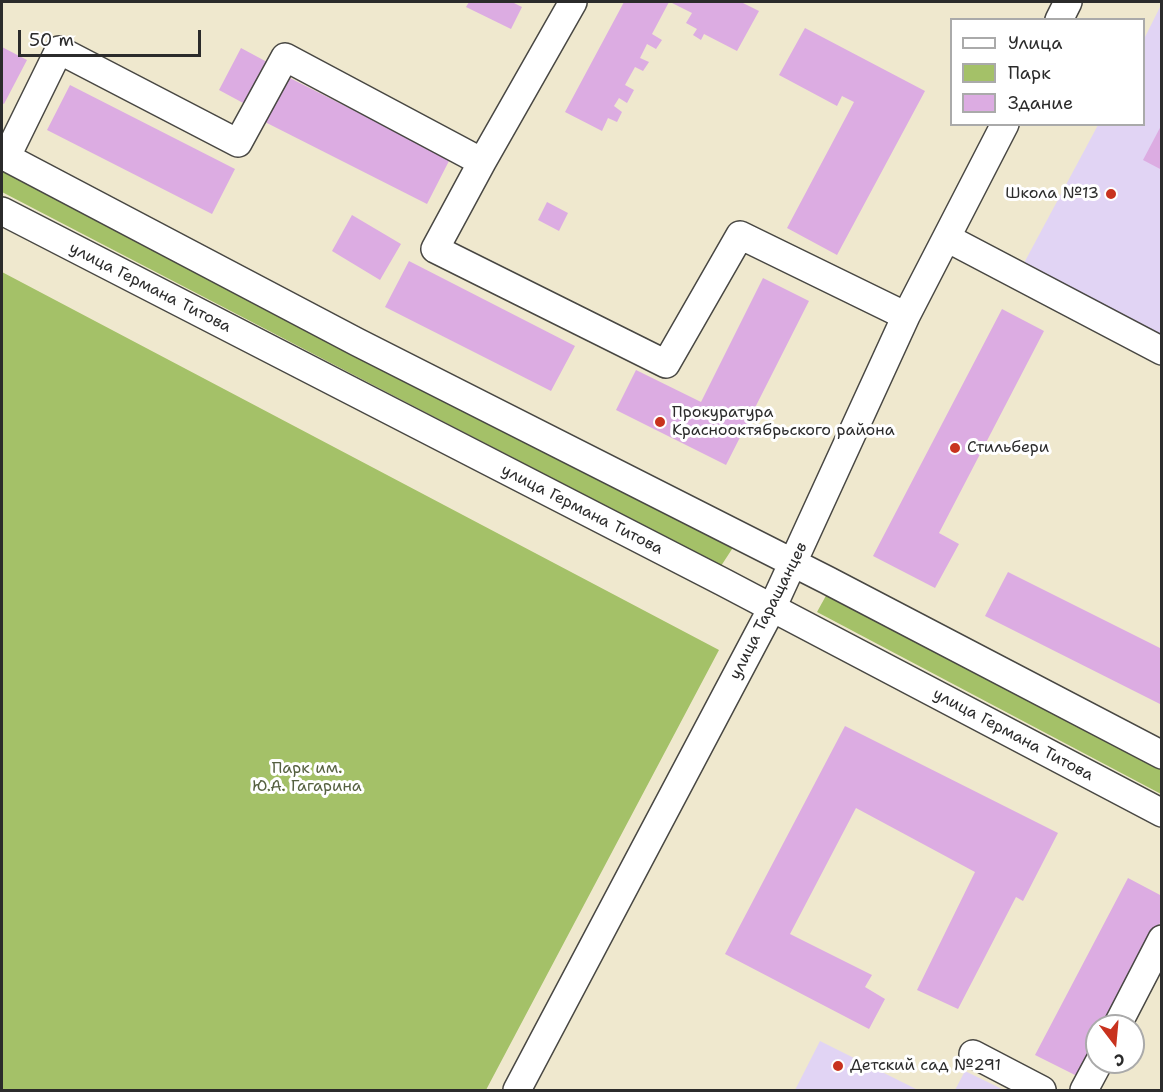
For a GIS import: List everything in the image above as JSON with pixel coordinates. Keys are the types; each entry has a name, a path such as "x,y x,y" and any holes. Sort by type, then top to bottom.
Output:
{"street":[{"path":"573,2 435,249 666,364 740,235 906,316"},
{"path":"1060,18 1068,2"},
{"path":"482,162 285,57 238,142 59,50 4,156 357,342 794,564 1161,755"},
{"name":"улица Таращанцев","path":"516,1090 772,608 906,316 1004,126"},
{"name":"улица Германа Титова","path":"2,211 772,608 1161,813"},
{"path":"946,238 1161,351"},
{"path":"1123,1014 1161,939"},
{"path":"973,1054 1042,1090"},
{"path":"1084,1090 1093,1074"}],"shaded area":[{"name":"Школа №13","path":"1161,5 1161,338 1024,263 1097,126 1145,126 1145,37"},
{"name":"Детский сад №291","path":"820,1041 918,1090 795,1090"},
{"name":"Детский сад №291","path":"965,1071 1004,1090 955,1090"}],"green space":[{"path":"2,166 734,546 721,566 2,192"},
{"name":"Парк им. Ю.А. Гагарина","path":"2,272 719,650 486,1090 2,1090"},
{"path":"828,592 1161,766 1161,794 817,612"}],"building":[{"path":"469,2 512,2 522,7 511,29 466,7"},
{"path":"624,2 669,2 652,34 662,40 656,49 647,44 640,58 649,62 643,71 635,67 625,85 634,90 627,103 619,98 614,106 622,112 617,122 608,118 602,131 565,112"},
{"path":"670,2 741,2 759,11 737,51 704,34 701,40 693,35 697,29 686,23 692,13"},
{"path":"805,28 925,91 837,255 787,228 854,102 842,96 837,106 779,75"},
{"path":"2,47 27,60 4,104 2,103"},
{"path":"241,48 267,62 245,104 219,90"},
{"path":"284,75 450,159 427,204 261,120"},
{"path":"70,85 235,169 212,214 47,130"},
{"path":"1162,124 1162,170 1143,160"},
{"path":"547,202 568,213 559,231 538,220"},
{"path":"352,215 401,244 380,280 332,251"},
{"path":"409,261 575,346 551,391 385,307"},
{"path":"763,278 809,301 726,465 616,410 636,370 701,402"},
{"path":"1002,309 1044,331 939,533 959,544 935,588 873,556"},
{"path":"1008,572 1162,649 1162,705 985,616"},
{"path":"845,726 1058,833 1023,901 1016,897 958,1009 917,990 975,872 856,808 790,934 872,975 865,987 885,999 869,1029 725,954"},
{"path":"1128,878 1162,896 1162,919 1112,1014 1085,1014 1085,1066 1079,1077 1035,1055"}],"place":[{"name":"Школа №13","path":"1111,194"},
{"name":"Прокуратура Краснооктябрьского района","path":"660,422"},
{"name":"Стильбери","path":"955,448"},
{"name":"Детский сад №291","path":"838,1066"}]}
